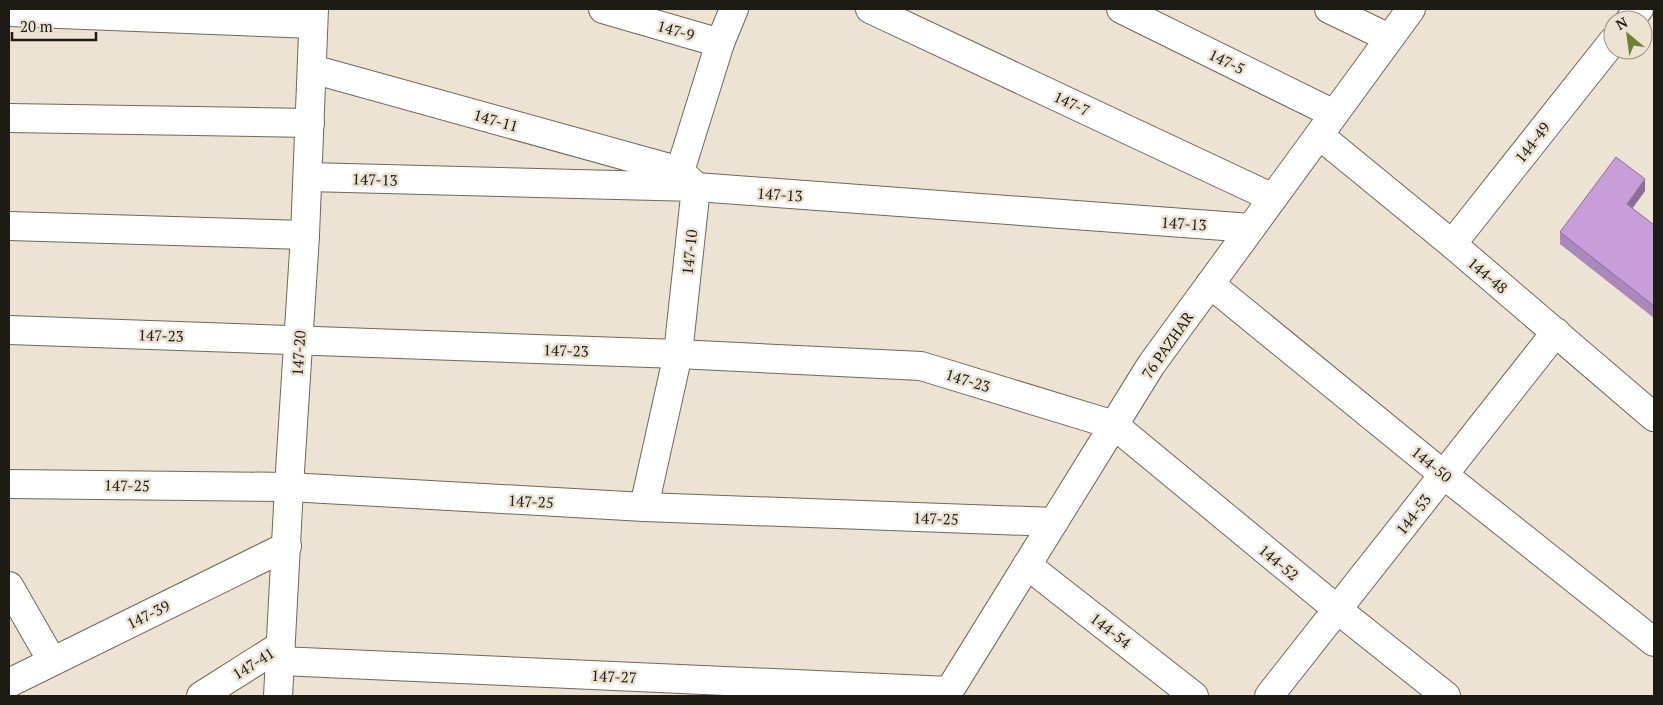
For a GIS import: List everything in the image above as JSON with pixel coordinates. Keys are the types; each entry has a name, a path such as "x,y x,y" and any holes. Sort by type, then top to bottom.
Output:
{"street":[{"name":"147-9","path":"603,9 720,43"},
{"name":"147-10","path":"644,507 678,354 688,179 720,43 734,9"},
{"name":"147-7","path":"870,9 1273,198"},
{"name":"147-5","path":"1120,9 1327,124"},
{"path":"1329,9 1389,38"},
{"name":"76 PAZHAR","path":"947,694 1151,365 1411,9"},
{"path":"9,12 313,16"},
{"name":"147-20","path":"278,696 289,487 300,340 313,16"},
{"name":"144-49","path":"1452,244 1603,54"},
{"name":"147-11","path":"312,69 688,179"},
{"path":"9,118 310,123"},
{"name":"144-48","path":"1327,124 1452,244 1654,417"},
{"name":"147-13","path":"308,177 688,179 1251,228"},
{"path":"9,226 305,234"},
{"name":"144-50","path":"1210,284 1444,475 1654,642"},
{"name":"147-23","path":"9,330 678,354 921,366 1114,425"},
{"name":"144-53","path":"1269,696 1556,332"},
{"name":"144-52","path":"1114,425 1338,610 1446,696"},
{"name":"147-25","path":"9,484 289,487 644,507 1054,522"},
{"name":"147-39","path":"9,683 287,546"},
{"name":"144-54","path":"1027,564 1194,696"},
{"path":"9,586 52,661"},
{"name":"147-27","path":"280,654 947,694"},
{"name":"147-41","path":"201,696 280,654"}],"building":[{"path":"1616,157 1645,179 1627,204 1654,225 1654,306 1560,232"}]}
